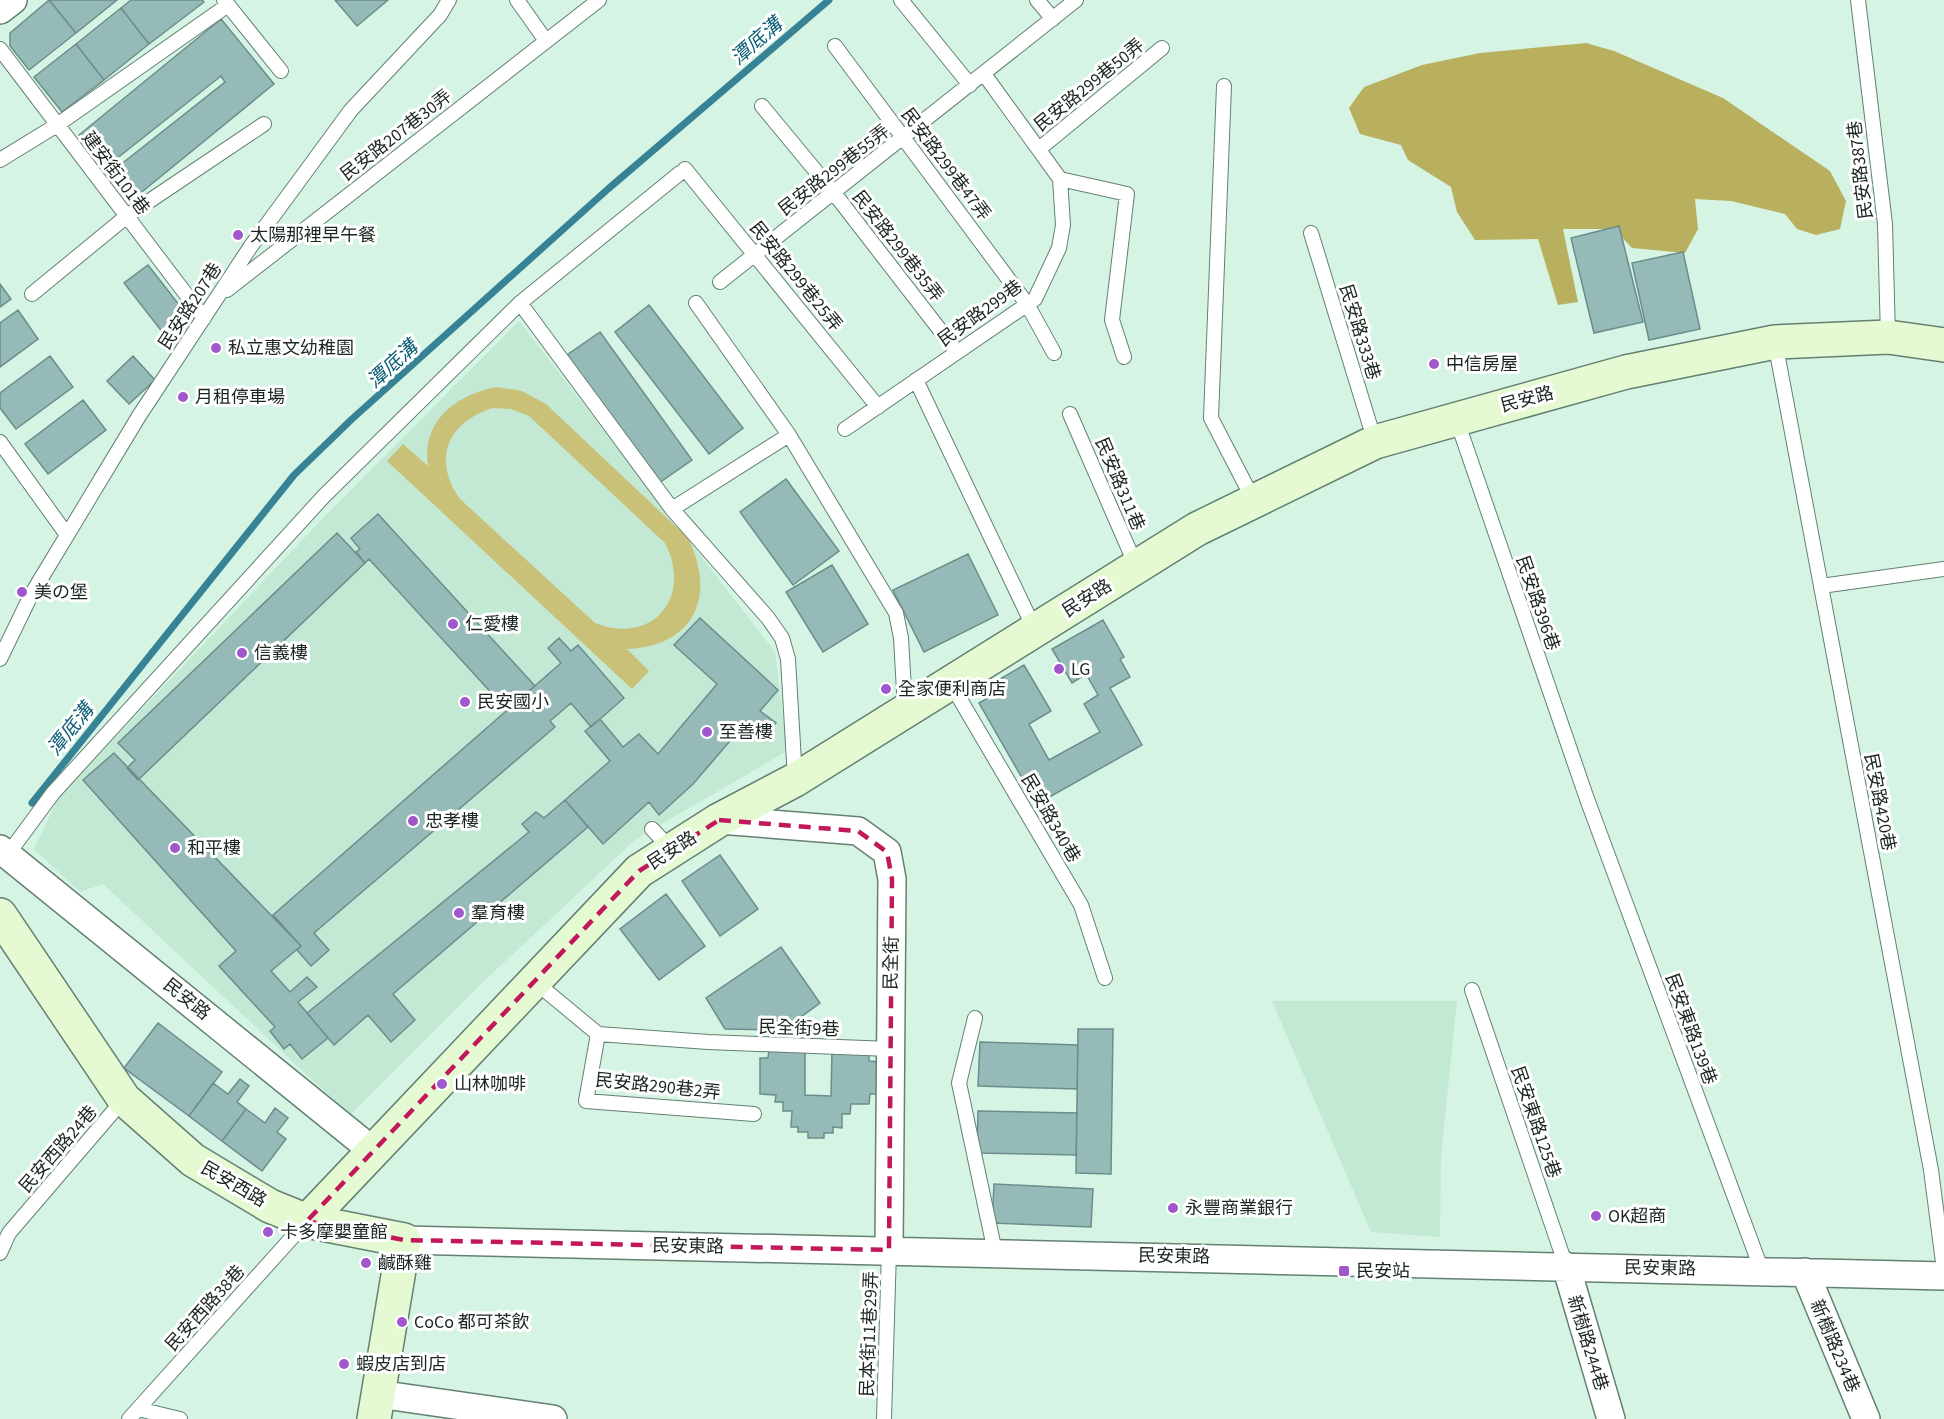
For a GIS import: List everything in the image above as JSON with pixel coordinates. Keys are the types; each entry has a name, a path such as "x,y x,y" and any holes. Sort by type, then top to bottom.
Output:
{"street":[{"path":"0,10 13,0"},
{"name":"民安路","path":"307,1221 639,871 662,839 719,820 795,780 1197,529 1375,442 1626,372 1775,342 1888,337 1944,345"},
{"name":"民全街","path":"719,820 858,831 887,852 892,879 889,1250"},
{"name":"民安路","path":"4,851 373,1150"},
{"name":"民安西路","path":"0,915 124,1099 193,1160 270,1206 307,1221 404,1240"},
{"path":"404,1240 376,1406 553,1419"},
{"name":"民安東路","path":"404,1240 1944,1275"},
{"name":"新樹路244巷","path":"1566,1266 1611,1419"},
{"name":"新樹路234巷","path":"1805,1272 1866,1419"}],"lane":[{"name":"民安路207巷","path":"0,659 31,595 139,416 215,299 351,110 440,15 449,0"},
{"path":"517,0 546,41"},
{"name":"民安路207巷30弄","path":"215,299 599,0"},
{"path":"901,0 970,85"},
{"path":"1037,0 1053,19"},
{"name":"民安路299巷55弄","path":"720,282 1076,0"},
{"name":"民安路387巷","path":"1858,0 1885,224 1888,337"},
{"path":"0,160 57,125 226,2 281,71"},
{"name":"民安路299巷47弄","path":"835,46 1028,304 1054,353"},
{"name":"民安路299巷50弄","path":"1039,149 1162,48"},
{"name":"建安街101巷","path":"0,49 204,318"},
{"path":"984,74 1060,179 1127,194 1112,320 1124,357"},
{"path":"1224,86 1211,418 1254,501"},
{"name":"民安路299巷35弄","path":"762,106 834,193 957,352"},
{"path":"32,294 127,216 264,124"},
{"name":"民安路299巷25弄","path":"520,303 683,171 756,255 878,407"},
{"name":"民安路299巷","path":"845,429 1035,299 1059,248 1063,225 1060,179"},
{"name":"民安路333巷","path":"1311,233 1375,442"},
{"path":"4,851 324,496 520,303 672,509 768,618 782,638 788,659 795,780"},
{"path":"696,303 789,435 896,613 902,638 905,712"},
{"name":"民安路420巷","path":"1775,342 1931,1170 1944,1270"},
{"path":"916,380 1035,630"},
{"name":"民安路311巷","path":"1070,414 1137,568"},
{"name":"民安路396巷","path":"1456,418 1587,799"},
{"path":"672,509 789,435"},
{"path":"0,442 67,536"},
{"path":"1821,586 1944,568"},
{"name":"民安路340巷","path":"951,684 1081,905 1105,978"},
{"name":"民安東路139巷","path":"1587,799 1762,1271"},
{"path":"534,981 598,1034"},
{"name":"民安東路125巷","path":"1472,990 1566,1266"},
{"path":"975,1018 959,1083 995,1252"},
{"name":"民全街9巷","path":"598,1034 708,1042 890,1049"},
{"name":"民安路290巷2弄","path":"598,1034 586,1101 754,1114"},
{"name":"民安西路24巷","path":"0,1253 9,1233 124,1099"},
{"name":"民安西路38巷","path":"134,1414 307,1221"},
{"name":"民本街11巷29弄","path":"884,1419 889,1250"},
{"path":"134,1414 180,1419"}],"highlighted area":[{"path":"719,820 858,831 887,852 892,879 889,1250 404,1240 307,1221 639,871"}],"shaded area":[{"path":"1586,43 1614,51 1723,98 1830,171 1846,201 1840,229 1816,235 1797,229 1785,214 1731,201 1695,199 1698,229 1685,253 1632,248 1614,229 1563,229 1578,302 1558,305 1538,239 1475,240 1457,212 1451,187 1408,160 1401,145 1360,134 1349,108 1364,87 1422,65 1480,53"},
{"name":"民安國小","path":"519,321 775,652 787,751 636,839 483,982 350,1115 103,884 80,892 34,849 58,798 326,515"},
{"path":"496,387 522,391 546,404 688,538 700,580 699,598 694,614 683,628 669,639 650,646 627,649 649,671 632,689 387,461 403,444 428,466 427,450 436,423 455,404 481,391","holes":["493,408 511,409 529,416 665,543 672,563 674,582 670,598 662,612 650,622 634,628 616,628 595,623 460,499 451,484 446,457 455,433 477,414"]},
{"path":"1272,1001 1457,1001 1441,1155 1440,1237 1371,1232"}],"building":[{"path":"49,0 117,0 76,33"},
{"path":"49,0 76,33 29,70 10,46 10,33"},
{"path":"131,0 202,0 204,2 149,44 121,8"},
{"path":"335,0 388,0 357,26"},
{"path":"121,8 149,44 104,80 76,44"},
{"path":"221,19 274,84 132,200 110,173 225,82 221,76 106,167 79,135"},
{"path":"76,44 104,80 62,112 34,77"},
{"path":"1619,226 1643,322 1594,333 1571,238"},
{"path":"1683,252 1700,329 1649,340 1632,263"},
{"path":"148,265 191,320 167,338 124,283"},
{"path":"0,284 11,299 0,307"},
{"path":"649,305 743,428 709,454 615,332"},
{"path":"18,310 38,339 0,367 0,323"},
{"path":"600,332 692,460 659,483 567,355"},
{"path":"50,356 73,387 16,429 0,408 0,393"},
{"path":"133,356 155,380 129,404 107,381"},
{"path":"83,400 106,430 48,474 25,444"},
{"path":"786,479 839,551 793,585 740,512"},
{"name":"仁愛樓","path":"378,514 535,686 507,710 369,559 365,563 356,552 360,549 351,538"},
{"name":"信義樓","path":"337,533 365,563 138,780 127,768 135,760 118,743"},
{"path":"968,554 998,615 924,652 893,590"},
{"path":"832,565 868,624 823,652 786,592"},
{"name":"至善樓","path":"700,618 778,690 760,711 776,723 767,735 748,720 693,784 659,815 649,802 603,844 565,800 610,761 585,731 600,719 623,747 639,734 658,754 717,684 674,645"},
{"path":"1103,620 1124,657 1120,659 1130,677 1110,688 1142,745 1037,804 979,703 1005,688 1000,679 1024,665 1051,711 1029,724 1049,760 1100,732 1084,704 1098,695 1086,674 1072,683 1052,649"},
{"name":"忠孝樓","path":"559,638 571,651 578,645 624,698 591,727 571,703 550,721 555,727 314,933 329,950 311,966 297,950 301,946 273,915 561,663 548,648"},
{"name":"和平樓","path":"114,753 301,946 271,971 290,992 307,977 317,987 298,1002 328,1038 302,1059 290,1044 284,1049 270,1031 275,1027 219,966 236,951 83,780"},
{"name":"羣育樓","path":"565,800 588,827 393,994 415,1020 391,1042 368,1015 334,1045 307,1013 529,832 522,824 536,812 544,818"},
{"path":"720,855 758,909 720,936 682,881"},
{"path":"666,894 705,946 659,980 620,929"},
{"path":"781,947 820,1003 783,1030 725,1029 706,998"},
{"path":"158,1023 222,1072 189,1116 124,1068"},
{"path":"1078,1029 1113,1029 1111,1174 1076,1173"},
{"path":"980,1042 1078,1045 1077,1089 978,1086"},
{"path":"769,1050 805,1051 805,1095 831,1096 832,1051 869,1052 869,1061 881,1062 881,1094 870,1094 869,1104 851,1104 850,1114 842,1114 842,1128 833,1127 833,1133 824,1133 824,1138 808,1138 808,1132 798,1132 798,1127 791,1127 792,1111 783,1111 783,1102 775,1102 776,1095 760,1094 760,1058 768,1058"},
{"path":"240,1079 249,1086 237,1102 246,1109 222,1141 189,1116 213,1083 228,1094"},
{"path":"275,1108 288,1118 277,1132 286,1139 262,1171 222,1141 246,1109 265,1123"},
{"path":"978,1111 1077,1113 1076,1155 977,1153"},
{"path":"994,1184 1093,1189 1091,1227 992,1223"}],"waterway":[{"name":"潭底溝","path":"32,803 294,475 352,419 608,189 829,0"}],"place":[{"name":"太陽那裡早午餐","path":"238,235"},
{"name":"私立惠文幼稚園","path":"216,348"},
{"name":"中信房屋","path":"1434,364"},
{"name":"月租停車場","path":"183,397"},
{"name":"美の堡","path":"22,592"},
{"name":"仁愛樓","path":"453,624"},
{"name":"信義樓","path":"242,653"},
{"name":"LG","path":"1059,669"},
{"name":"全家便利商店","path":"886,689"},
{"name":"民安國小","path":"465,702"},
{"name":"至善樓","path":"707,732"},
{"name":"忠孝樓","path":"413,821"},
{"name":"和平樓","path":"175,848"},
{"name":"羣育樓","path":"459,913"},
{"name":"山林咖啡","path":"442,1084"},
{"name":"永豐商業銀行","path":"1173,1208"},
{"name":"OK超商","path":"1596,1216"},
{"name":"卡多摩嬰童館","path":"268,1232"},
{"name":"鹹酥雞","path":"366,1263"},
{"name":"民安站","path":"1344,1271"},
{"name":"CoCo 都可茶飲","path":"402,1322"},
{"name":"蝦皮店到店","path":"344,1364"}]}
